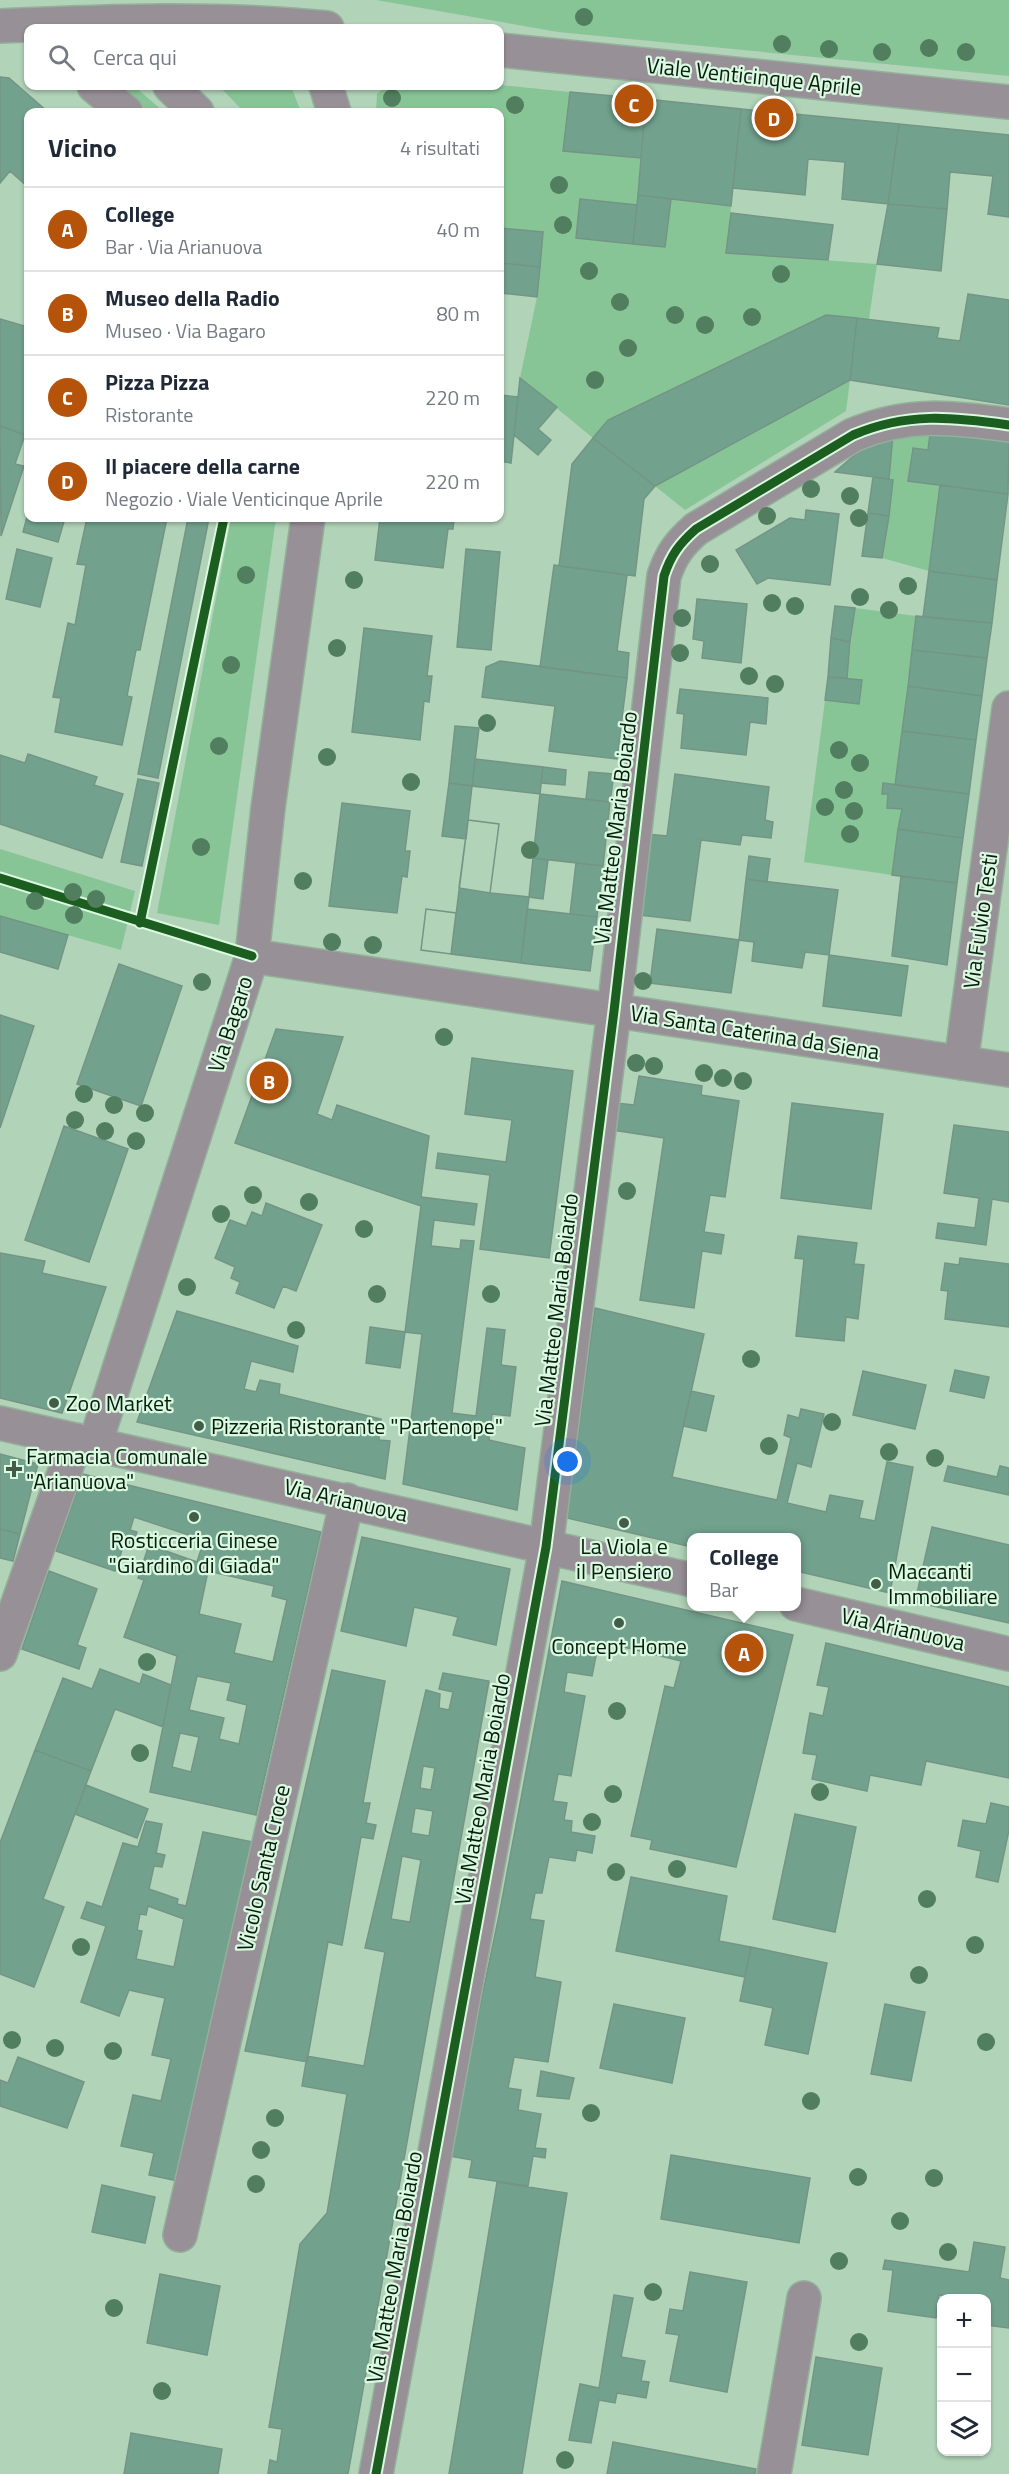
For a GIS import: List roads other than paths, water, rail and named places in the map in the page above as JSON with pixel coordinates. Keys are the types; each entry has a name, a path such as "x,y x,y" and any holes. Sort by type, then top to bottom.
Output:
{"street":[{"path":"75,0 105,24"},
{"path":"160,20 207,0"},
{"path":"271,0 304,24"},
{"path":"117,24 160,20 244,21 272,24"},
{"name":"Viale Venticinque Aprile","path":"504,50 1009,102"},
{"path":"99,90 121,108"},
{"path":"174,90 193,108"},
{"path":"327,90 333,108"},
{"name":"Via Matteo Maria Boiardo","path":"376,2474 546,1547 614,1011 664,576 677,545 705,524 853,435 876,425 897,420 926,418 958,418 1009,425"},
{"name":"Via Bagaro","path":"0,1654 85,1442 252,956 268,808 307,522"},
{"name":"Via Fulvio Testi","path":"961,1063 1009,708"},
{"name":"Via Santa Caterina da Siena","path":"252,956 1009,1070"},
{"name":"Via Arianuova","path":"0,1423 687,1579"},
{"name":"Vicolo Santa Croce","path":"180,2235 347,1500"},
{"name":"Via Arianuova","path":"801,1605 1009,1654"},
{"path":"774,2474 804,2298"}],"place":[{"name":"Pizza Pizza","path":"634,104"},
{"name":"Il piacere della carne","path":"774,118"},
{"name":"Museo della Radio","path":"269,1081"},
{"name":"Zoo Market","path":"54,1403"},
{"name":"Pizzeria Ristorante \"Partenope\"","path":"199,1426"},
{"name":"Farmacia Comunale \"Arianuova\"","path":"14,1469"},
{"name":"Rosticceria Cinese \"Giardino di Giada\"","path":"194,1517"},
{"name":"La Viola e il Pensiero","path":"624,1523"},
{"name":"Maccanti Immobiliare","path":"876,1584"},
{"name":"Concept Home","path":"619,1623"},
{"name":"College","path":"744,1653"}]}
